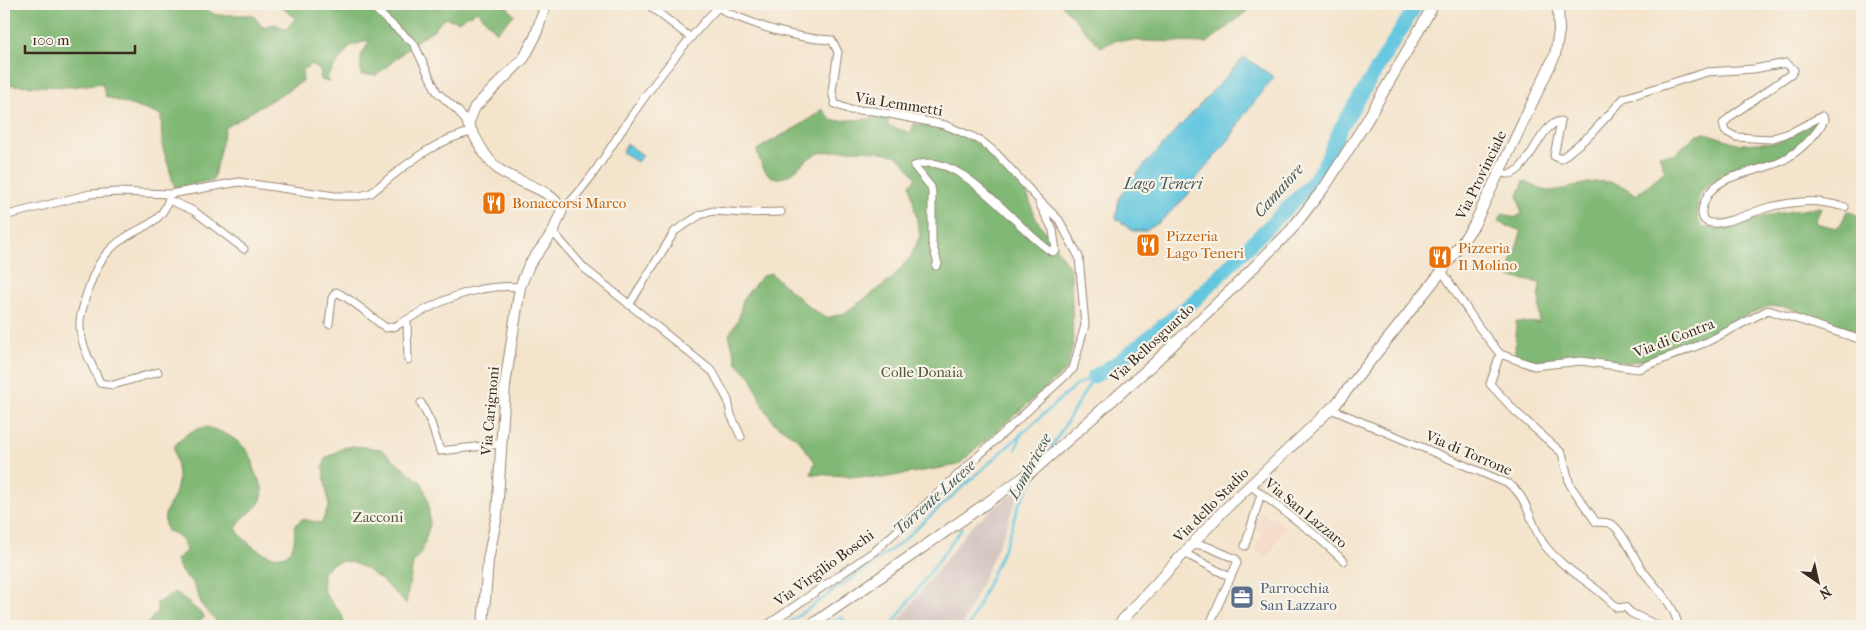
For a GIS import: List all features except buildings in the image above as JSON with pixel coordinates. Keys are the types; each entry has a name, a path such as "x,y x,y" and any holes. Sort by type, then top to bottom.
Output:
{"street":[{"path":"369,4 414,44 434,87 458,111 470,128 475,140 501,171 550,195 562,210"},
{"path":"470,128 474,107 524,58 535,37 546,4"},
{"path":"647,4 691,38"},
{"name":"Via Bellosguardo","path":"810,626 1034,470 1226,294 1290,230 1326,185 1366,122 1434,4"},
{"name":"Via Provinciale","path":"1331,409 1442,271 1474,224 1554,55 1559,31 1558,4"},
{"name":"Via Lemmetti","path":"562,210 581,192 629,120 691,38 719,5 725,12 780,34 806,39 832,40 838,52 832,91 835,104 850,110 888,113 945,125 967,133 980,140 997,154 1065,227 1079,257 1085,325 1074,369"},
{"path":"1500,172 1510,175 1518,171 1548,129 1557,122 1561,121 1561,125 1557,134 1554,156 1561,159 1591,134 1624,98 1707,72 1754,69 1789,63 1794,70 1792,73 1731,116 1724,124 1725,131 1736,138 1770,139 1792,132 1822,116 1824,120 1822,125 1805,144 1786,159 1774,165 1743,173 1718,184 1709,192 1704,201 1703,218 1706,222 1714,224 1766,208 1801,202 1824,202 1845,207"},
{"path":"4,216 90,194 117,192 169,197 239,182 335,196 360,196 371,193 434,148 470,128"},
{"path":"936,266 938,264 932,243 933,198 931,187 914,166 927,164 944,167 974,183 1030,236 1045,248 1052,252 1056,251 1053,230 1037,198"},
{"path":"169,197 194,211 244,249"},
{"path":"158,372 113,385 100,383 83,344 80,321 91,278 105,253 126,237 150,226 167,206 169,197"},
{"name":"Via Carignoni","path":"483,626 488,560 497,515 505,385 520,287 529,265 553,232 562,210"},
{"path":"629,305 675,231 683,225 713,211 744,213 781,212"},
{"path":"553,232 584,268 713,372 728,400 731,416 742,437"},
{"path":"1442,271 1478,326 1500,354 1490,384 1511,407 1562,453 1570,485 1596,522 1605,522 1616,528 1645,574 1657,587 1675,616 1678,626"},
{"path":"329,324 332,298 336,292 344,295 356,307 386,328 396,326 451,296 498,285 520,287"},
{"name":"Via di Contra","path":"1500,354 1534,366 1581,361 1618,368 1638,369 1707,342 1768,310 1862,340"},
{"path":"407,320 408,360"},
{"name":"Via Virgilio Boschi","path":"766,626 876,550 1074,369"},
{"path":"421,403 432,423 440,451 500,444"},
{"name":"Via dello Stadio","path":"1118,626 1222,512 1331,409"},
{"name":"Via di Torrone","path":"1331,409 1509,484 1521,496 1538,535 1546,548 1572,573 1596,587 1617,608 1625,607 1631,613 1659,626"},
{"name":"Via San Lazzaro","path":"1251,486 1313,533 1344,561"},
{"path":"1244,546 1261,494"},
{"path":"1193,544 1206,546 1236,559 1237,563 1210,626"},
{"path":"1184,553 1230,577"}],"shaded area":[{"path":"1016,492 1018,495 1004,533 962,626 896,626 971,526"},
{"path":"1263,513 1285,525 1267,556 1254,549 1263,533 1254,528"}],"green space":[{"path":"4,4 194,4 216,15 253,15 262,27 275,24 286,29 296,18 277,4 505,4 514,15 497,32 477,11 458,21 445,18 432,31 419,39 377,75 361,75 361,56 370,40 350,46 327,77 330,82 320,80 321,72 312,64 302,70 303,81 225,128 213,180 175,188 162,145 161,115 106,97 102,83 71,87 4,85"},
{"path":"1061,4 1256,4 1207,43 1117,40 1100,47"},
{"name":"Colle Donaia","path":"822,109 832,121 888,118 888,126 911,133 914,124 941,128 974,141 994,156 1026,190 1035,217 1071,270 1073,344 1067,369 958,465 882,478 811,474 815,462 798,439 774,423 762,404 751,377 737,363 729,335 739,318 743,299 761,277 770,273 826,318 845,313 892,279 911,256 920,236 910,185 916,178 903,161 894,155 859,150 832,151 814,155 784,177 774,177 766,172 761,164 757,150 807,121"},
{"path":"1817,121 1817,125 1804,139 1784,154 1727,174 1705,188 1699,198 1698,218 1703,228 1729,228 1768,215 1821,207 1815,223 1836,228 1841,224 1847,211 1862,217 1862,315 1859,332 1788,308 1769,306 1739,319 1712,336 1653,358 1626,363 1590,354 1556,361 1530,360 1515,355 1516,322 1539,323 1540,283 1509,277 1521,231 1498,222 1503,213 1514,218 1522,214 1518,196 1524,181 1549,191 1593,182 1614,183 1636,195 1665,171 1659,155 1675,154 1697,134 1705,133 1740,144 1778,142"},
{"name":"Zacconi","path":"206,427 233,438 249,453 253,461 254,471 263,492 261,500 236,528 239,534 252,546 268,555 276,557 290,551 294,542 295,525 302,519 321,523 329,506 323,467 326,458 343,448 353,446 381,449 422,483 428,501 430,524 422,551 413,563 406,604 389,587 366,569 343,561 332,564 323,573 323,588 342,616 344,626 264,626 246,618 221,626 203,607 193,583 182,573 176,560 186,551 185,547 180,538 167,531 165,523 166,512 178,482 174,447 188,434"},
{"path":"176,592 205,617 194,626 146,626 157,612 157,603"}],"water":[{"name":"Lago Teneri","path":"1244,57 1274,77 1241,119 1231,137 1196,179 1188,195 1160,222 1145,231 1133,231 1116,218 1119,198 1139,171"},
{"path":"627,144 643,155 637,162 622,152"}],"waterway":[{"name":"Camaiore","path":"1093,377 1119,361 1195,300 1312,183 1325,163 1340,129 1417,4"},
{"name":"Torrente Lucese","path":"784,626 899,544 1075,386 1093,377"},
{"name":"Lombricese","path":"1051,448 1093,378"},
{"name":"Torrente Lucese","path":"1016,449 1022,432"},
{"name":"Lombricese","path":"969,626 1008,539 1019,504 1037,473"},
{"path":"891,626 962,528"},
{"path":"828,626 841,617 849,625 855,623 868,626"}],"place":[{"name":"Bonaccorsi Marco","path":"494,203"},
{"name":"Pizzeria Lago Teneri","path":"1148,245"},
{"name":"Pizzeria Il Molino","path":"1440,257"},
{"name":"Parrocchia San Lazzaro","path":"1242,597"}]}
